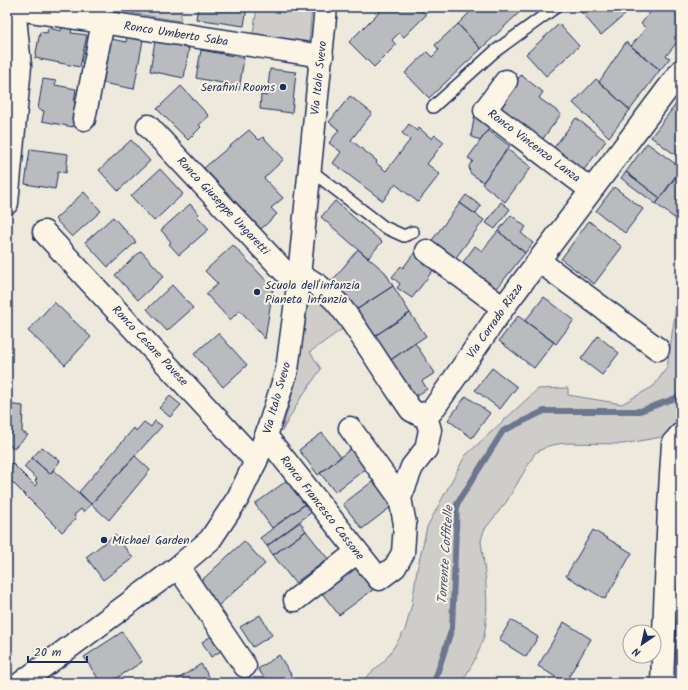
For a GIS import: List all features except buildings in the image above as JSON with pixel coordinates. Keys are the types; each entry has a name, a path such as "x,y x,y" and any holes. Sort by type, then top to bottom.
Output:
{"street":[{"name":"Via Italo Svevo","path":"21,683 178,567 210,540 238,498 256,461 266,436 287,370 298,280 326,7"},
{"name":"Ronco Umberto Saba","path":"22,9 322,56"},
{"path":"7,203 14,67 22,9"},
{"path":"84,119 103,22"},
{"name":"Via Corrado Rizza","path":"425,413 432,411 438,403 503,308 681,71"},
{"name":"Ronco Vincenzo Lanza","path":"506,81 485,110 591,190"},
{"name":"Ronco Giuseppe Ungaretti","path":"148,126 298,280"},
{"name":"Ronco Cesare Pavese","path":"44,232 256,461"},
{"path":"427,251 503,308"},
{"path":"539,261 658,350"},
{"path":"298,280 310,279 331,296 346,313 411,410 420,415 425,413 430,430 426,449 412,467 400,498"},
{"path":"350,428 400,498"},
{"path":"662,683 667,538 673,443 681,434"},
{"name":"Ronco Francesco Cassone","path":"266,436 379,579 395,567 403,553 405,524 400,498"},
{"path":"295,600 357,552"},
{"path":"178,567 245,666"}],"lane":[{"path":"433,107 494,52 556,7"},
{"path":"309,169 384,227 404,236 413,232"}],"shaded area":[{"path":"95,7 182,7 180,21"},
{"path":"257,7 312,7 309,43 253,34"},
{"path":"681,275 681,422 667,436 623,444 564,443 548,446 535,453 507,501 484,530 481,541 487,601 486,625 480,648 461,683 360,683 386,659 405,630 412,604 417,570 427,527 465,456 538,389 568,388 568,395 622,404 654,386 667,367"},
{"path":"314,291 345,327 310,352 321,369 300,399 282,431 299,369 309,294"},
{"path":"681,449 681,683 667,683"}],"waterway":[{"name":"Torrente Coffitelle","path":"434,683 452,628 457,504 503,431 544,411 640,411 681,396"}],"place":[{"name":"Serafini Rooms","path":"283,87"},
{"name":"Scuola dell'infanzia Pianeta Infanzia","path":"257,292"},
{"name":"Michael Garden","path":"104,540"}]}
